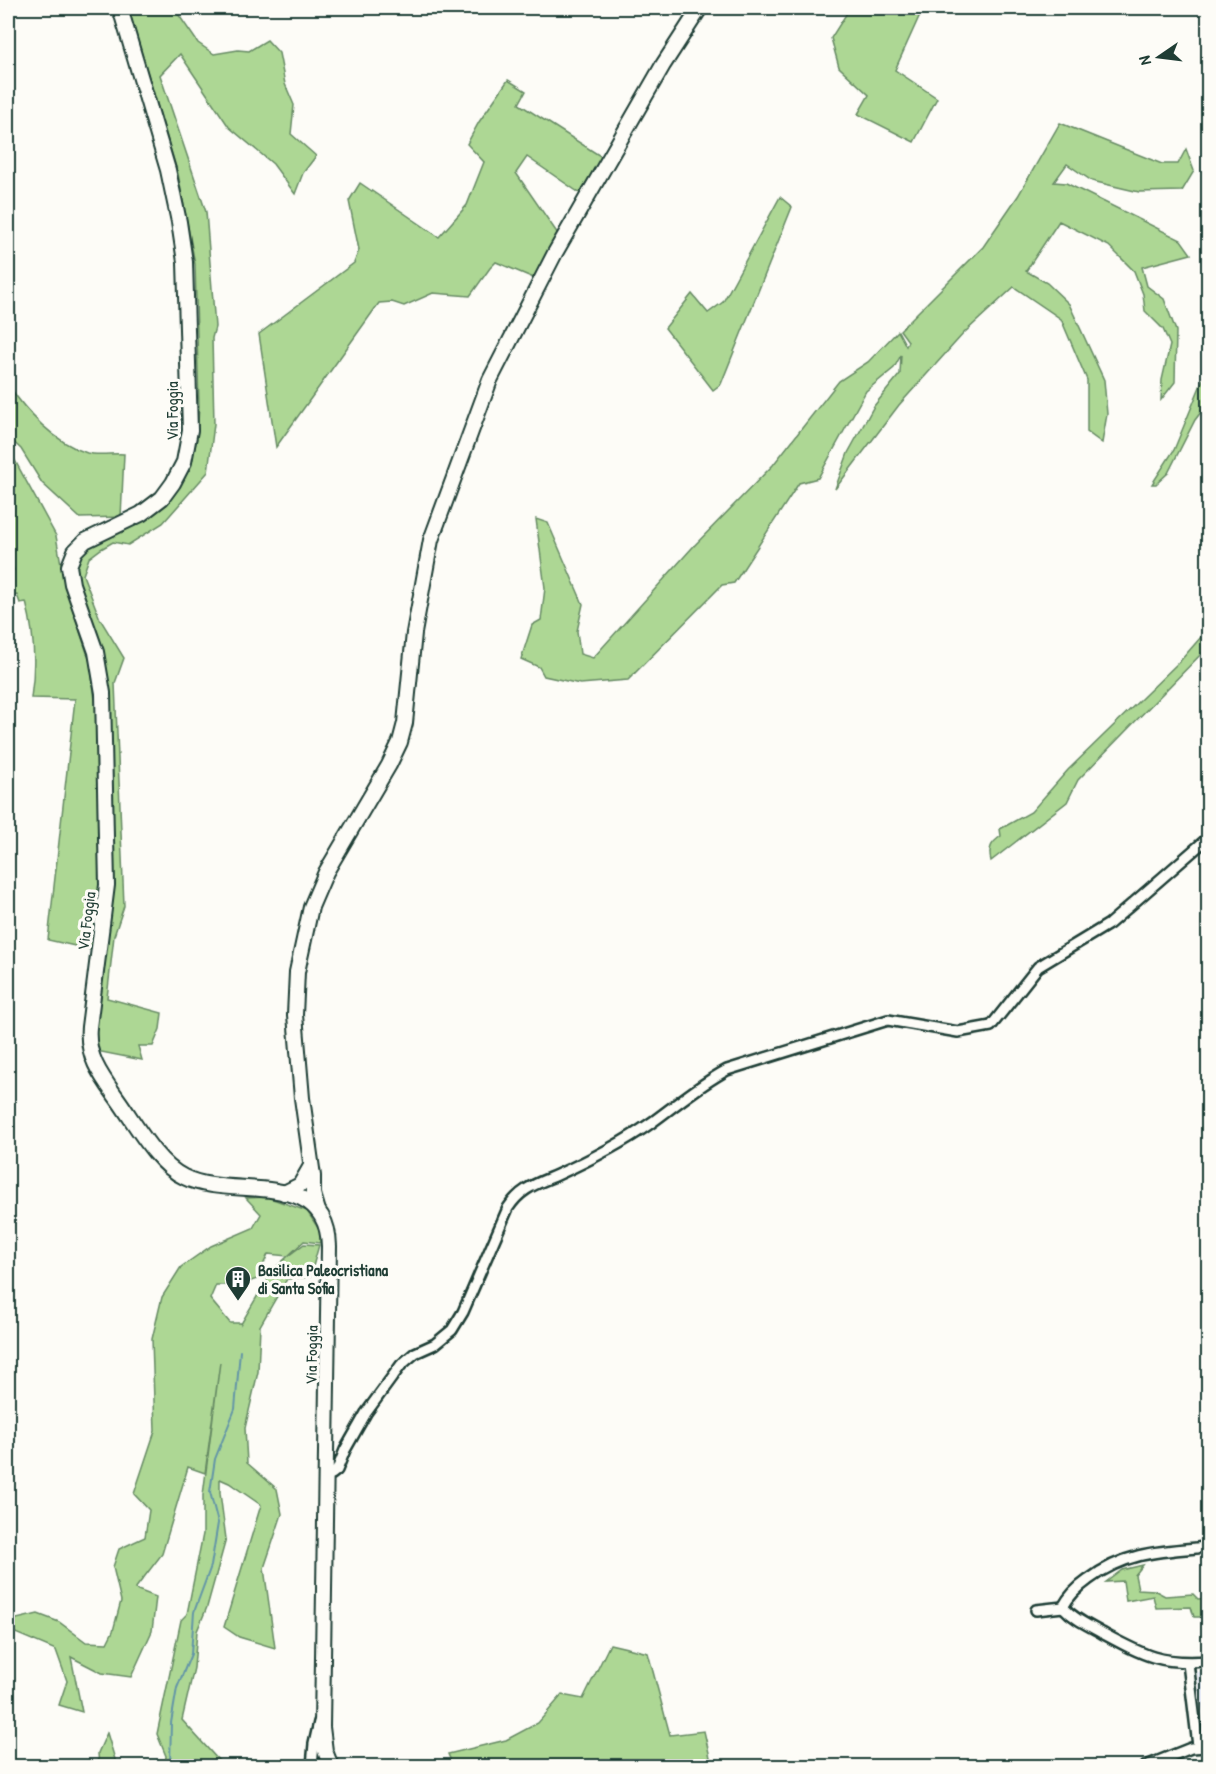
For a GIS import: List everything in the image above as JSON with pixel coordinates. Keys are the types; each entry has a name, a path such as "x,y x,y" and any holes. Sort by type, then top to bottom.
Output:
{"main road":[{"name":"Via Foggia","path":"120,8 168,170 185,262 190,430 188,450 182,467 162,498 141,514 85,541 75,551 69,566 72,584 96,652 103,693 108,876 88,1032 89,1049 97,1069 138,1128 163,1161 177,1174 203,1184 284,1193 300,1198 318,1211 326,1224 329,1246 322,1712 325,1751 331,1767"},
{"path":"300,1198 307,1186 311,1166 295,1015 297,972 304,935 311,907 326,872 400,742 405,723 414,633 431,540 490,381 509,340 584,201 663,65 700,8"},
{"path":"284,1193 307,1186"},
{"path":"307,1186 318,1211"}],"street":[{"path":"326,1475 337,1470 345,1449 366,1413 401,1365 415,1353 435,1344 452,1330 463,1312 508,1208 516,1196 534,1185 598,1156 727,1070 888,1020 958,1032 991,1026 1038,968 1109,924 1209,838"},
{"path":"1063,1608 1067,1600 1083,1583 1108,1565 1143,1553 1209,1547"},
{"path":"1036,1610 1063,1608 1073,1617 1143,1655 1168,1662 1188,1663 1209,1660"},
{"path":"1188,1663 1198,1746"},
{"path":"312,1767 314,1744 322,1712"},
{"path":"1146,1767 1198,1746 1209,1748"}],"shaded area":[{"path":"1208,1671 1208,1739 1197,1672"}],"green space":[{"path":"128,8 174,8 198,43 214,54 238,50 249,51 267,40 279,53 285,84 294,105 291,134 316,156 303,173 295,194 273,164 229,127 180,54 160,75 206,212 215,327 212,338 214,424 208,472 163,523 128,545 113,542 101,549 89,558 83,575 100,619 124,658 115,683 124,906 114,936 107,998 162,1013 160,1029 153,1046 138,1046 142,1060 96,1051 95,1020 114,878 110,727 107,674 78,579 77,564 84,550 161,509 189,470 197,439 199,406 195,264 178,174"},
{"path":"850,8 923,8 895,70 937,98 914,142 858,114 869,95 839,67 831,38"},
{"path":"508,80 526,91 519,104 605,159 581,194 527,157 516,173 558,234 536,279 496,262 470,296 433,293 404,306 392,302 379,303 276,447 259,334 354,263 359,250 349,201 360,183 439,237 467,205 484,162 467,144"},
{"path":"1060,123 1162,164 1178,164 1186,149 1194,171 1182,191 1139,192 1092,181 1067,164 1054,182 1066,183 1181,240 1191,254 1142,267 1147,286 1164,299 1176,331 1175,382 1161,400 1162,380 1170,345 1163,329 1145,311 1143,294 1134,271 1109,246 1059,221 1026,271 1047,283 1069,304 1104,380 1107,414 1102,443 1087,432 1087,380 1061,319 1014,287 964,333 899,405 835,489 848,453 874,406 900,374 901,355 894,368 866,391 818,478 799,483 734,583 722,585 628,680 580,684 544,676 539,667 521,659 532,625 541,620 545,588 536,519 548,523 583,604 577,631 580,654 593,658 692,548 773,465 839,381 868,362 898,331 906,346 908,341 900,330 983,247 1018,196"},
{"path":"780,197 792,207 721,384 713,390 665,328 692,294 708,313 723,302"},
{"path":"1208,313 1208,403 1195,420 1168,473 1156,484 1152,484 1174,450 1206,372"},
{"path":"8,384 32,415 64,442 87,453 124,454 121,517 80,518 42,483 21,449 8,437"},
{"path":"8,451 56,536 65,586 90,662 97,715 102,883 93,950 48,940 75,699 31,698 34,650 29,614 26,602 20,603 17,595 8,597 8,572 14,570 8,554"},
{"path":"1208,629 1208,647 1078,780 1067,802 991,861 990,849 1001,836 1000,829 1031,812 1068,770 1181,660"},
{"path":"267,1197 307,1211 320,1231 320,1243 304,1241 288,1256 304,1244 319,1245 310,1277 287,1279 260,1326 258,1372 245,1428 247,1463 277,1489 282,1514 264,1568 275,1648 239,1637 224,1627 261,1505 220,1479 226,1539 207,1607 197,1631 194,1668 182,1720 221,1766 165,1766 166,1756 157,1734 181,1620 187,1614 203,1534 203,1495 220,1362 205,1473 188,1467 162,1554 135,1589 156,1597 152,1631 131,1677 102,1673 71,1657 82,1712 59,1705 67,1681 56,1650 13,1632 8,1621 38,1614 59,1622 86,1642 107,1643 113,1631 121,1601 113,1567 119,1549 145,1537 149,1510 134,1494 155,1431 152,1339 162,1297 181,1267 211,1246 253,1228 261,1214 246,1198","holes":["268,1254 288,1256 272,1271 241,1324 230,1323 210,1299 216,1285 240,1285 257,1279"]},
{"path":"1143,1565 1135,1575 1138,1589 1154,1590 1165,1596 1193,1594 1198,1599 1208,1598 1208,1617 1194,1617 1191,1607 1156,1608 1153,1596 1126,1601 1123,1581 1106,1582 1122,1570"},
{"path":"610,1644 648,1653 670,1735 704,1731 712,1766 453,1766 448,1754 506,1740 538,1723 562,1695 583,1699"},
{"path":"107,1733 117,1766 99,1766 98,1753"}],"waterway":[{"path":"170,1766 171,1723 177,1688 191,1654 194,1612 211,1566 218,1523 210,1492 215,1459 235,1409 240,1351"}],"place":[{"name":"Basilica Paleocristiana di Santa Sofia","path":"238,1302"}]}
